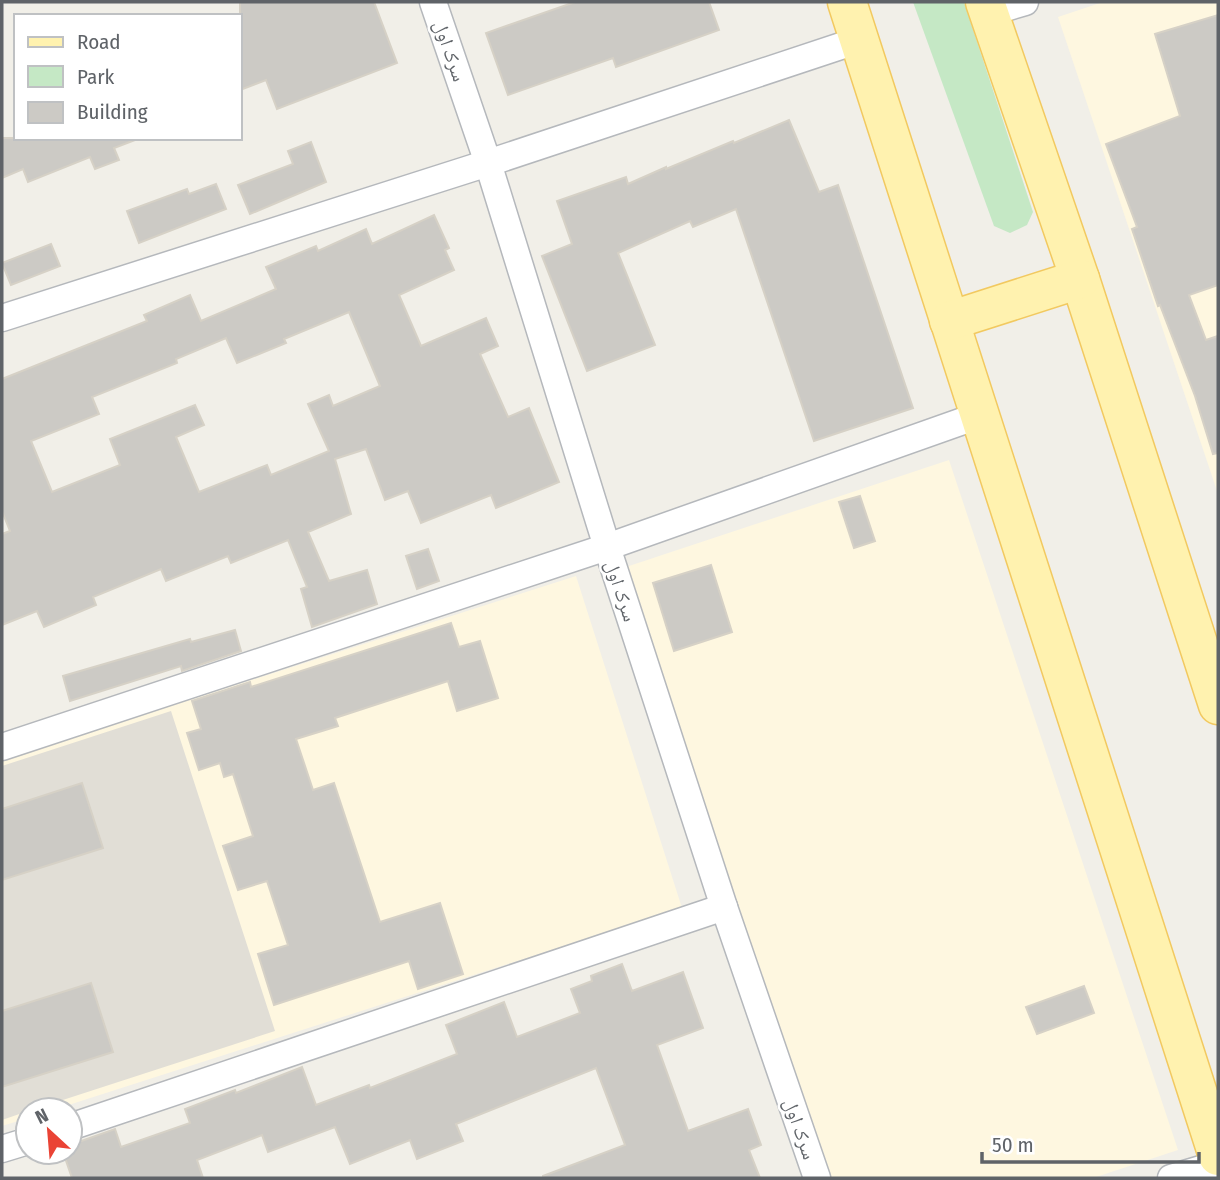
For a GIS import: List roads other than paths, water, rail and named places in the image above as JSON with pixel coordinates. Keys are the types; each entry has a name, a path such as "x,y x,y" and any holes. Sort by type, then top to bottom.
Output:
{"main road":[{"path":"847,2 1218,1156"},
{"path":"987,7 1080,279 1218,705"},
{"path":"949,321 1080,279"}],"street":[{"name":"سرک‌ اول","path":"433,2 488,163 607,547 724,907 817,1178"},
{"path":"987,7 1025,2"},
{"path":"2,317 488,163 859,40"},
{"path":"2,747 607,547 980,415"},
{"path":"84,1121 724,907"},
{"path":"1171,1178 1218,1164"}]}
